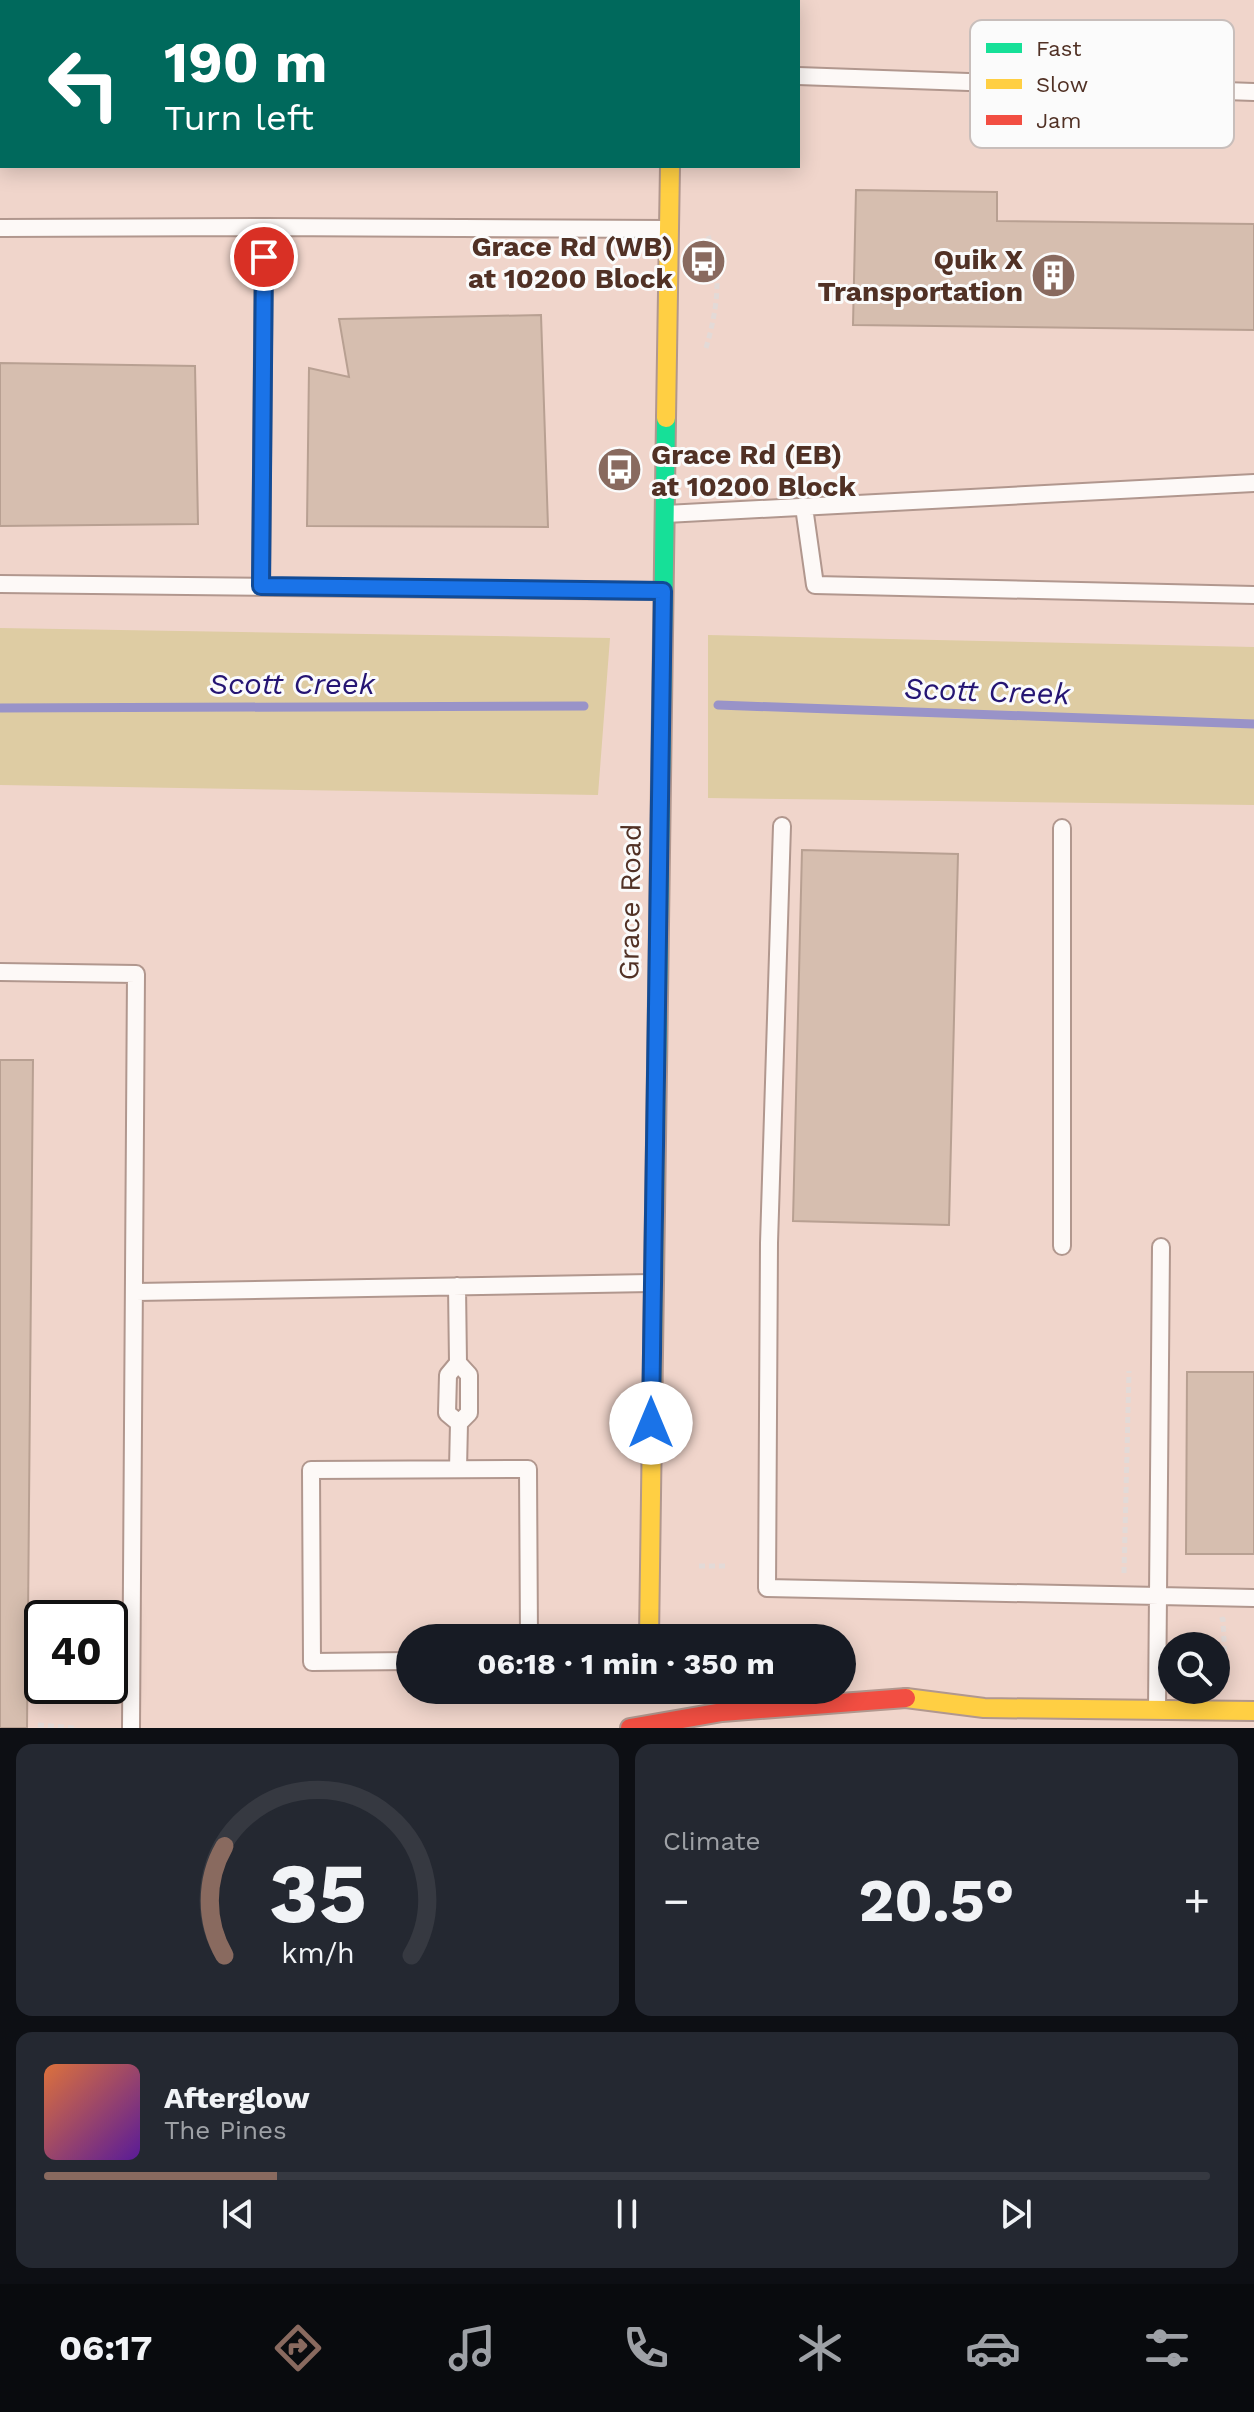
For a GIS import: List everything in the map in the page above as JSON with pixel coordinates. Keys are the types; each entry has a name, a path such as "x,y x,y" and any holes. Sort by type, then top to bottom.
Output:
{"street":[{"name":"Grace Road","path":"649,1624 670,168"},
{"path":"648,1704 642,1727 815,1702 898,1697 984,1708 1156,1719 1254,1711"},
{"path":"928,1719 984,1708"}],"lane":[{"path":"800,76 970,82"},
{"path":"1234,91 1254,92"},
{"path":"261,586 264,227"},
{"path":"0,228 669,229"},
{"path":"664,514 1254,483"},
{"path":"804,507 815,585 1254,595"},
{"path":"0,584 663,591"},
{"path":"782,826 769,1243 767,1588 1254,1598"},
{"path":"1062,828 1062,1246"},
{"path":"0,972 136,974 131,1728"},
{"path":"1156,1719 1161,1247"},
{"path":"136,1292 653,1283"},
{"path":"457,1286 458,1363 448,1375 447,1413 459,1423 458,1469"},
{"path":"396,1661 312,1662 311,1470 528,1469 529,1624"}],"path":[{"path":"706,348 715,319 717,259 708,236"},
{"path":"1109,1573 1125,1573 1129,1371"},
{"path":"699,1566 729,1566"},
{"path":"1217,1613 1217,1620 1223,1619 1224,1632"},
{"path":"38,1725 75,1728"}],"shaded area":[{"path":"0,628 610,638 598,795 0,785"},
{"path":"708,635 1254,647 1254,805 708,798"}],"building":[{"name":"Quik X Transportation","path":"856,190 997,192 997,221 1254,224 1254,330 853,325"},
{"path":"541,315 548,527 307,526 309,368 349,377 339,319"},
{"path":"0,363 195,366 198,524 0,526"},
{"path":"802,850 958,854 949,1225 793,1221"},
{"path":"0,1060 33,1060 28,1600 24,1600 24,1704 27,1704 27,1728 0,1728"},
{"path":"1187,1372 1254,1372 1254,1554 1186,1554"}],"waterway":[{"name":"Scott Creek","path":"718,705 1254,724"},
{"name":"Scott Creek","path":"0,708 584,706"}],"traffic: fast":[{"path":"657,1069 666,418"}],"traffic: slow":[{"path":"666,418 670,168"},
{"path":"649,1624 657,1069"},
{"path":"906,1698 984,1708 1254,1711"}],"traffic: jam":[{"path":"630,1728 722,1712 906,1698"}],"place":[{"name":"Grace Rd (WB) at 10200 Block","path":"704,262"},
{"name":"Quik X Transportation","path":"1054,275"},
{"name":"Grace Rd (EB) at 10200 Block","path":"620,470"}],"route":[{"path":"264,257 261,586 663,591 651,1423"}]}
